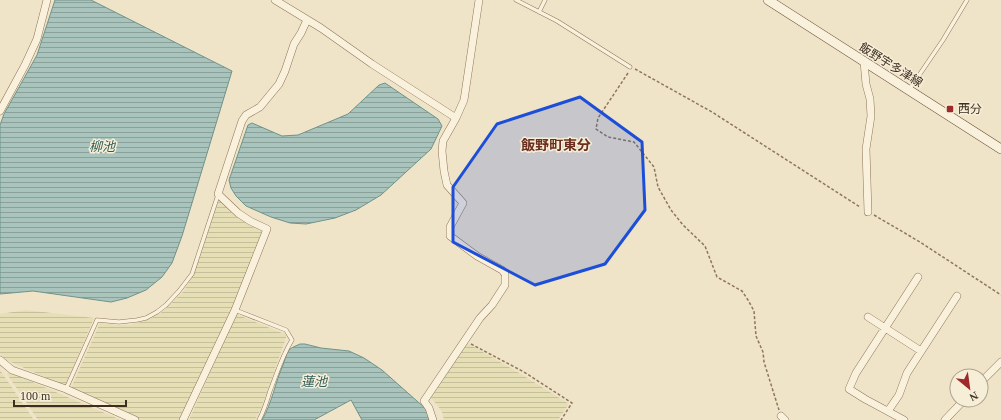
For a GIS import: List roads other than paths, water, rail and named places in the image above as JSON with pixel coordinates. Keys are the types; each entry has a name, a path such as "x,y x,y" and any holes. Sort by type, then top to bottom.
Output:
{"main road":[{"name":"飯野宇多津線","path":"768,0 1001,149"}],"street":[{"path":"0,111 25,65 37,38 46,0"},
{"path":"276,0 321,28 372,64 456,118"},
{"path":"433,420 424,401 464,340 480,318 492,305 505,285 506,274 502,270 477,256 450,236 450,226 463,203 447,185 442,151 443,141 464,100 479,0"},
{"path":"183,420 235,310 266,228 250,221 238,213 218,194 242,121 246,116 260,107 278,84 285,71 294,44 307,20"},
{"path":"864,62 866,84 872,116 866,149 868,212"},
{"path":"904,420 849,390 856,373 918,276"},
{"path":"888,411 899,394 907,373 957,296"},
{"path":"868,317 920,352"},
{"path":"0,360 12,370 66,389 135,420"},
{"path":"989,374 1001,362"},
{"path":"946,420 957,408"}],"lane":[{"path":"516,0 558,21 630,66"},
{"path":"539,12 546,0"},
{"path":"910,90 967,0"},
{"path":"66,389 97,320 119,322 146,318 166,305 179,292 192,274 218,194"},
{"path":"235,310 286,330 292,340 280,363 259,420"}],"water":[{"name":"柳池","path":"55,0 91,0 232,71 182,236 172,263 162,277 146,290 127,298 111,302 33,291 0,294 0,125 4,114 37,55"},
{"path":"385,83 438,119 442,126 431,149 381,195 356,210 335,218 306,224 290,223 271,217 246,206 236,196 231,188 229,180 248,125 252,123 282,136 298,135 348,114 379,85"},
{"name":"蓮池","path":"300,344 349,351 364,358 382,370 426,409 429,420 362,420 351,400 314,420 262,420 287,353 290,349"}],"place":[{"name":"西分","path":"950,109"}],"district":[{"name":"飯野町東分","path":"556,145"}]}
